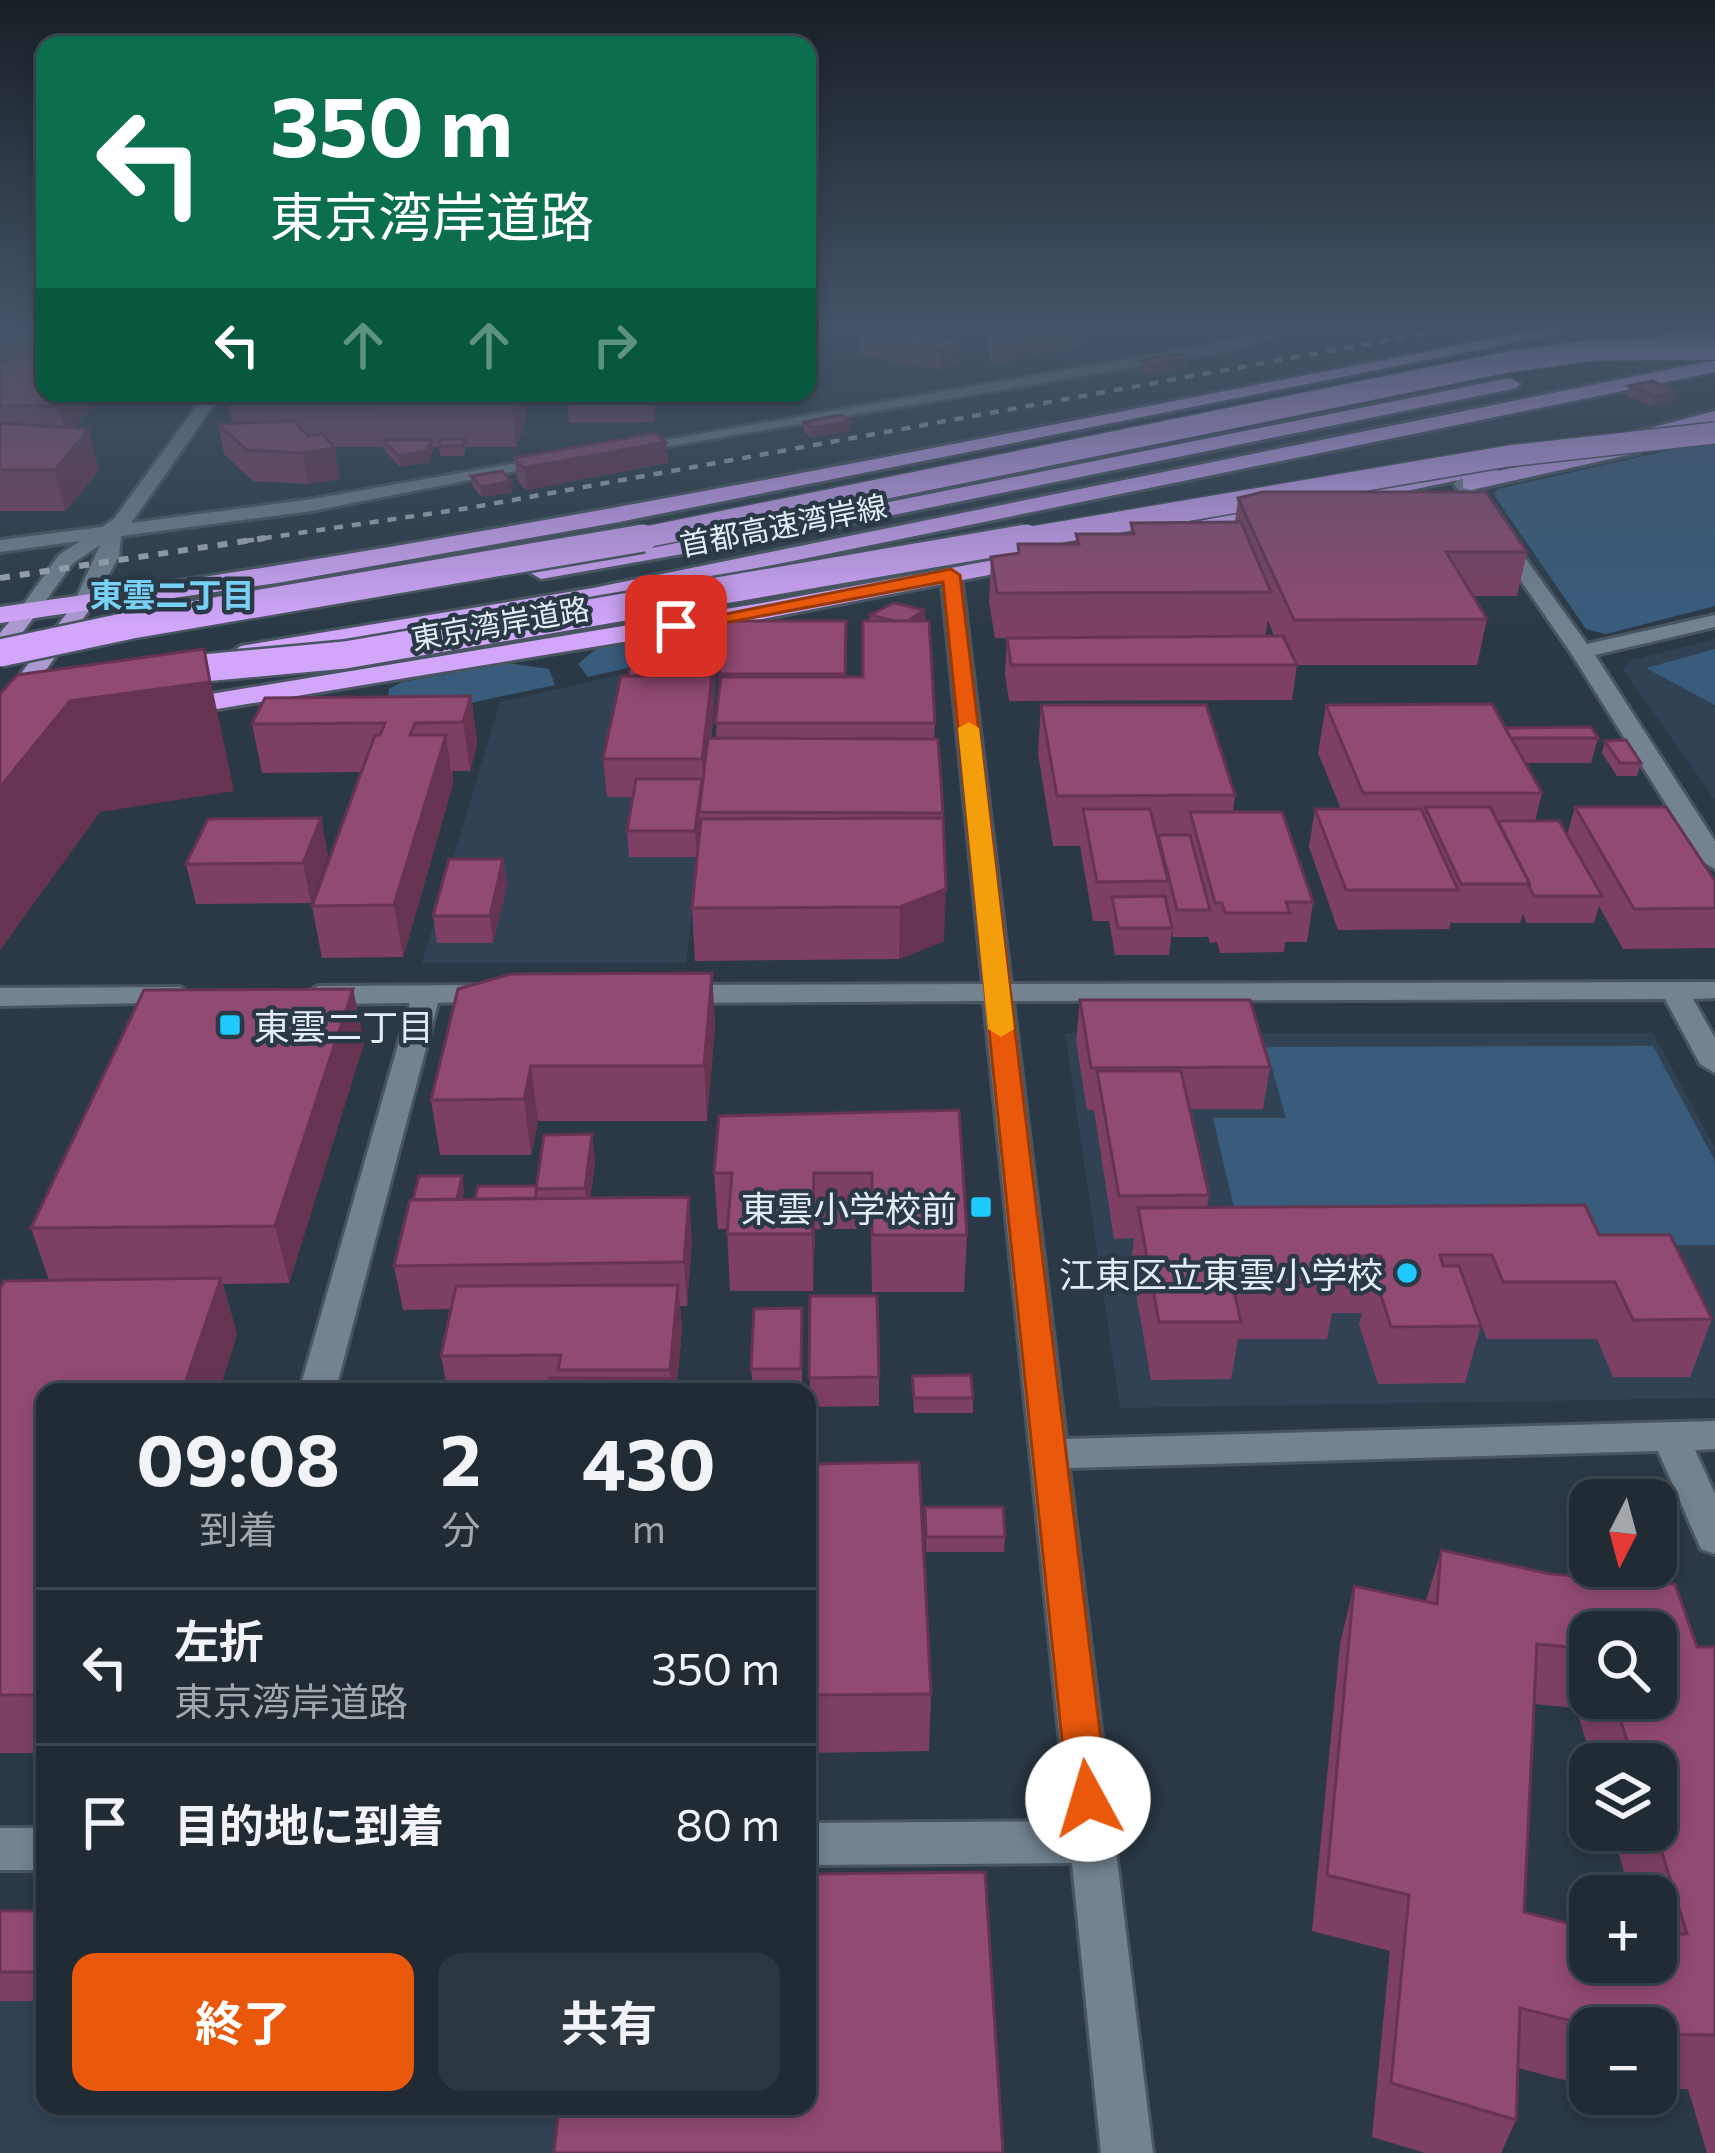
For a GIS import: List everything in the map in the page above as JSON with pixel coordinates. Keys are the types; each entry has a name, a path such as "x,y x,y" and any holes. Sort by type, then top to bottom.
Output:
{"highway":[{"path":"1060,429 1065,427"},
{"path":"0,615 478,541 1068,427"},
{"path":"0,653 132,625 735,523 1193,427"},
{"path":"834,520 1261,427"},
{"name":"首都高速湾岸線","path":"0,653 542,572 834,520 1300,427"},
{"name":"首都高速湾岸線","path":"1416,427 593,595 134,673 345,655 818,579 1524,454 1715,431"},
{"path":"859,542 1479,427"},
{"name":"東京湾岸道路","path":"130,716 422,670 951,575 1670,427"},
{"path":"1183,531 1463,484 1715,431"},
{"path":"0,690 65,681"}],"main road":[{"path":"7,729 83,605"},
{"path":"0,653 27,613"}],"street":[{"path":"83,605 109,556 116,529 189,427"},
{"path":"694,427 602,448 728,427"},
{"path":"0,546 313,506 567,455"},
{"path":"1463,484 1582,652 1715,861"},
{"path":"0,536 116,529"},
{"path":"27,613 66,559 116,529"},
{"path":"951,575 1126,2153"},
{"path":"1582,652 1715,621"},
{"path":"1674,990 1715,1064"},
{"path":"644,994 1715,990"},
{"path":"284,995 530,994"},
{"path":"318,1383 426,995"},
{"path":"0,997 213,996"},
{"path":"1050,1454 1715,1435"},
{"path":"1671,1437 1715,1538"},
{"path":"816,1844 1093,1842"},
{"path":"0,1850 36,1850"}],"shaded area":[{"path":"1715,440 1715,606 1606,634 1586,629 1494,495 1498,489"},
{"path":"705,627 735,629 746,641 588,677 578,664 598,647"},
{"path":"1715,639 1715,800 1624,671 1628,661"},
{"path":"1715,649 1715,705 1646,668"},
{"path":"721,652 686,963 422,963 500,702"},
{"path":"507,663 549,669 555,685 396,719 387,704 389,689 402,682"},
{"name":"江東区立東雲小学校","path":"1065,1033 1653,1033 1715,1148 1715,1398 1120,1408"},
{"path":"1653,1046 1715,1161 1715,1245 1243,1246 1213,1118 1286,1118 1266,1047"},
{"path":"0,1935 36,1935 36,2115 566,2115 562,2153 0,2153"}],"building":[{"path":"0,427 89,429 55,470 0,470"},
{"path":"222,427 300,427 308,436 322,434 335,448 303,453 247,450"},
{"path":"655,433 666,442 524,468 514,458"},
{"path":"441,439 465,439 463,446 439,446"},
{"path":"383,440 432,440 427,451 399,456"},
{"path":"502,471 511,481 481,487 471,476"},
{"path":"1263,492 1486,492 1527,552 1446,552 1487,619 1294,620 1238,498"},
{"path":"1241,522 1271,592 997,593 991,557 1019,553 1018,544 1079,544 1076,534 1134,534 1131,523"},
{"path":"894,603 924,610 908,621 870,615"},
{"path":"725,621 846,621 845,674 719,674"},
{"path":"863,621 929,621 935,723 715,723 721,677 863,677"},
{"path":"1283,636 1297,665 1011,665 1007,638"},
{"path":"715,643 711,676 628,676 633,649"},
{"path":"204,649 210,682 70,701 0,787 0,694 17,675"},
{"path":"621,676 712,676 702,759 603,759"},
{"path":"471,696 463,722 415,723 410,735 446,735 394,905 312,906 375,735 380,735 385,723 252,724 265,698"},
{"path":"1492,704 1542,793 1363,793 1326,705"},
{"path":"1041,705 1206,705 1235,795 1057,796"},
{"path":"1591,727 1598,738 1511,738 1505,728"},
{"path":"708,738 938,739 943,813 699,812"},
{"path":"1626,740 1641,763 1620,763 1605,741"},
{"path":"636,779 702,779 695,831 627,831"},
{"path":"1425,807 1490,807 1530,884 1461,884"},
{"path":"1575,807 1666,807 1715,881 1715,908 1634,909"},
{"path":"1083,809 1150,809 1168,881 1097,882"},
{"path":"1315,809 1421,809 1458,890 1346,890"},
{"path":"1190,812 1282,812 1313,902 1286,902 1290,913 1225,913 1222,903 1215,903"},
{"path":"321,818 303,863 186,864 208,819"},
{"path":"943,818 946,889 900,907 692,908 701,819"},
{"path":"1498,821 1559,821 1602,896 1534,896"},
{"path":"1158,835 1190,835 1210,910 1177,910"},
{"path":"449,859 503,859 490,916 433,916"},
{"path":"1165,896 1172,928 1118,928 1112,897"},
{"path":"712,973 704,1066 531,1066 524,1099 431,1100 458,989 511,974"},
{"path":"353,989 275,1226 31,1228 144,990"},
{"path":"1080,1000 1250,1000 1270,1067 1091,1068"},
{"path":"1097,1071 1181,1071 1209,1195 1119,1196"},
{"path":"959,1110 967,1235 872,1235 872,1173 814,1173 812,1234 727,1234 732,1173 714,1173 719,1116"},
{"path":"592,1134 585,1188 536,1189 544,1135"},
{"path":"419,1176 462,1176 457,1199 413,1200"},
{"path":"478,1186 536,1186 536,1198 475,1199"},
{"path":"689,1197 684,1262 394,1266 410,1200"},
{"path":"1585,1205 1599,1235 1670,1235 1712,1319 1633,1320 1615,1282 1503,1282 1492,1255 1440,1255 1443,1266 1459,1266 1481,1326 1391,1327 1372,1267 1384,1267 1381,1256 1331,1256 1339,1282 1232,1282 1241,1322 1159,1322 1138,1208"},
{"path":"221,1278 185,1383 36,1383 36,1695 0,1695 0,1289 4,1281"},
{"path":"678,1285 670,1370 558,1370 561,1355 441,1356 456,1286"},
{"path":"810,1296 877,1296 879,1377 809,1378"},
{"path":"802,1308 801,1369 751,1369 754,1309"},
{"path":"971,1375 973,1398 914,1398 912,1376"},
{"path":"550,1378 670,1379 670,1383 549,1383"},
{"path":"919,1462 931,1694 816,1695 816,1464"},
{"path":"925,1507 1003,1507 1005,1537 926,1537"},
{"path":"1441,1550 1569,1575 1569,1587 1676,1587 1697,1647 1715,1647 1715,2035 1677,2034 1677,2007 1569,2007 1569,2020 1520,2008 1516,2120 1391,2083 1409,1895 1327,1875 1354,1586 1437,1604"},
{"path":"985,1872 1003,2153 554,2153 558,2115 816,2115 816,1874"},
{"path":"0,1911 36,1911 36,1972 0,1972"}],"railway":[{"path":"250,540 469,508 910,427"},
{"path":"250,540 265,538"},
{"path":"0,578 250,540"},
{"path":"245,541 250,540"}],"slow traffic":[{"path":"969,728 1001,1029"}],"place":[{"name":"東雲二丁目","path":"230,1025"},
{"name":"東雲小学校前","path":"981,1207"},
{"name":"江東区立東雲小学校","path":"1407,1273"}],"district":[{"name":"東雲二丁目","path":"172,593"}],"route":[{"path":"676,626 951,575 1088,1799"}]}
